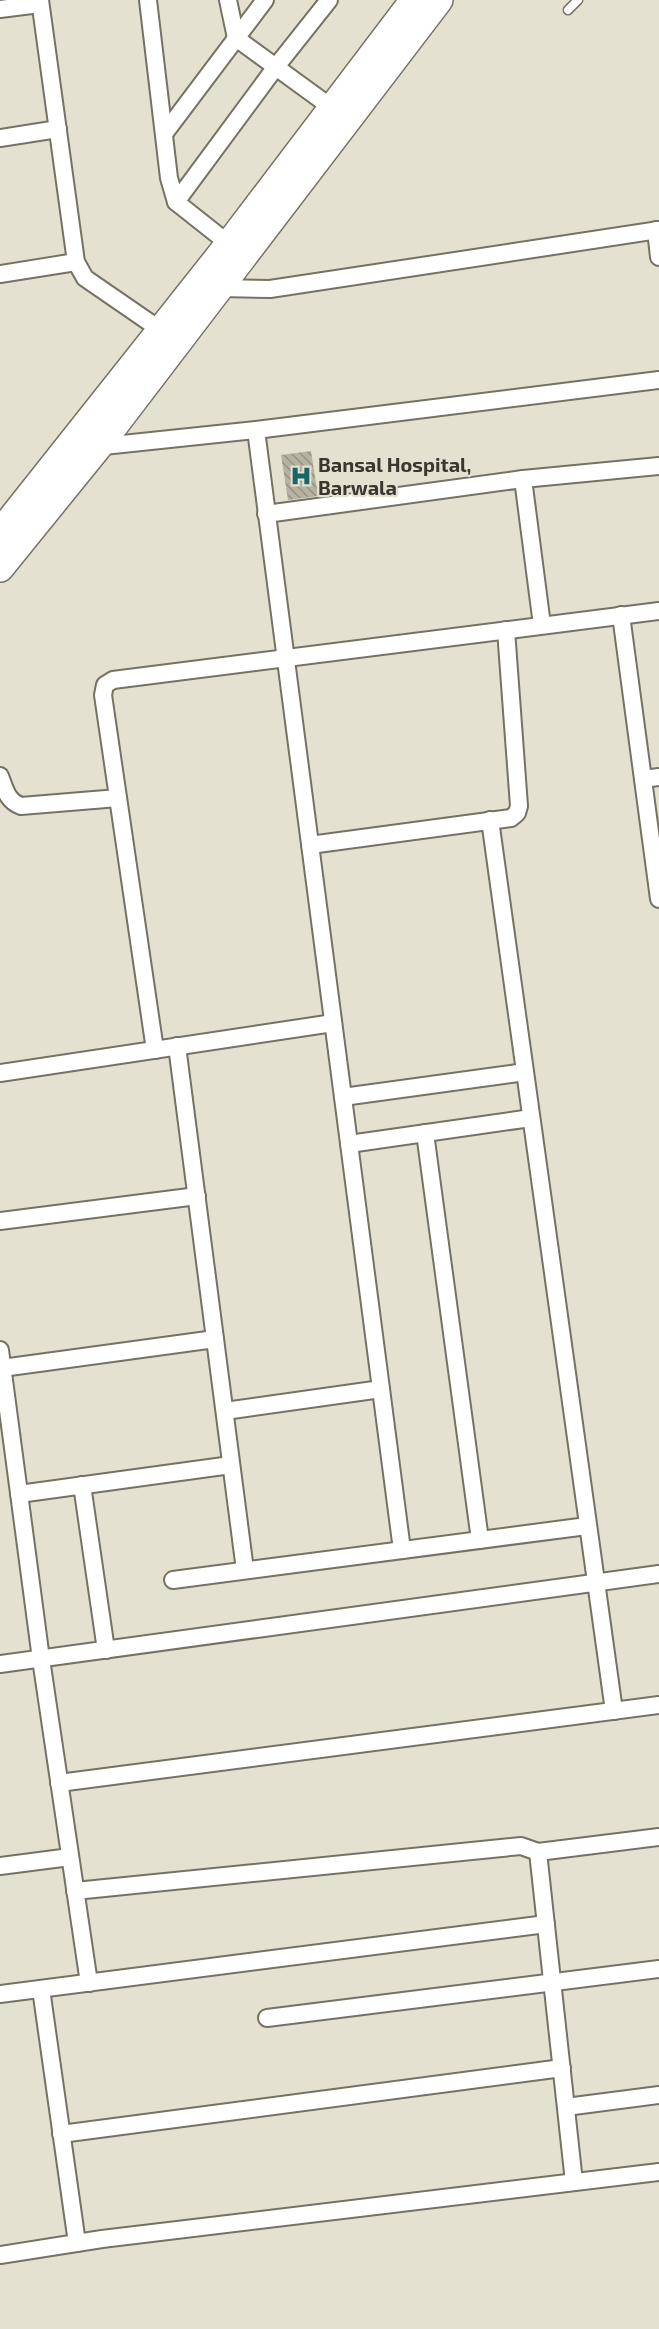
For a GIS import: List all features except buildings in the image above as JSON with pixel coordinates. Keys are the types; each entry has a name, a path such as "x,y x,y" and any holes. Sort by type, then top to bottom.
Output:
{"main road":[{"path":"0,568 98,447 219,288 340,114 414,0"},
{"path":"0,532 230,244 439,0"}],"street":[{"path":"148,0 168,178 176,202 230,244"},
{"path":"228,0 236,38 340,114"},
{"path":"164,134 265,0"},
{"path":"176,202 275,68 329,0"},
{"path":"0,9 40,2 76,262 85,278 162,331"},
{"path":"0,138 58,129"},
{"path":"219,288 270,289 657,230 659,257"},
{"path":"0,274 76,262"},
{"path":"67,450 256,430 659,380"},
{"path":"256,430 402,1550"},
{"path":"266,513 523,479 659,466"},
{"path":"523,479 542,625"},
{"path":"155,1050 103,695 105,685 113,680 285,657 659,611"},
{"path":"621,615 651,778 659,899"},
{"path":"310,845 511,818 517,813 519,806 506,630"},
{"path":"0,776 8,797 21,806 118,798"},
{"path":"490,820 614,1711"},
{"path":"0,1072 333,1023"},
{"path":"177,1047 245,1570"},
{"path":"343,1097 525,1072"},
{"path":"349,1143 531,1118"},
{"path":"425,1133 480,1540"},
{"path":"0,1221 196,1196"},
{"path":"2,1368 215,1339"},
{"path":"0,1350 41,1659 88,1983"},
{"path":"225,1412 381,1389"},
{"path":"19,1494 231,1465"},
{"path":"82,1485 106,1650"},
{"path":"173,1580 587,1526"},
{"path":"0,1665 659,1574"},
{"path":"59,1783 659,1706"},
{"path":"75,1891 521,1846 538,1852 659,1837"},
{"path":"538,1852 574,2182"},
{"path":"0,1866 70,1857"},
{"path":"0,1994 546,1924"},
{"path":"267,2018 659,1969"},
{"path":"41,1989 77,2243"},
{"path":"61,2134 562,2068"},
{"path":"566,2107 659,2095"},
{"path":"0,2255 77,2243 659,2172"}],"lane":[{"path":"568,10 578,0"}],"place":[{"name":"Bansal Hospital, Barwala","path":"301,476"}]}
